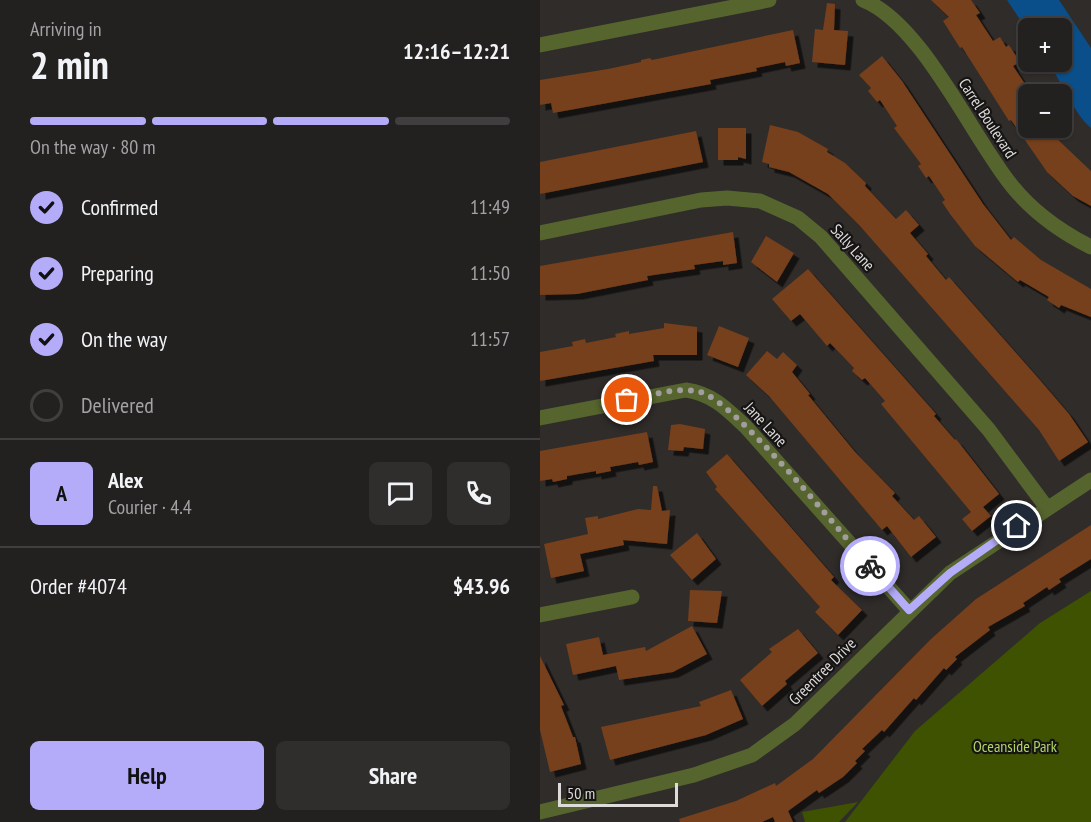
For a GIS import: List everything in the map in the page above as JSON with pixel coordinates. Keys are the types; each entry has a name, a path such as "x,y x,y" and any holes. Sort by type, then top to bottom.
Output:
{"street":[{"path":"540,45 769,0"},
{"name":"Carrel Boulevard","path":"863,0 879,7 894,20 933,67 1011,186 1034,211 1070,237 1091,247"},
{"name":"Sally Lane","path":"540,233 701,200 727,198 760,201 778,207 821,237 989,430 1047,508"},
{"name":"Jane Lane","path":"540,418 686,390 701,392 717,400 746,427 909,610"},
{"name":"Greentree Drive","path":"540,812 694,775 752,754 795,724 909,610 950,573 1091,480"},
{"path":"540,615 632,597"}],"green space":[{"name":"Oceanside Park","path":"1091,591 1091,822 845,822 915,731 1040,623"},
{"path":"858,802 839,822 805,822 802,812"}],"water":[{"path":"1007,0 1059,0 1071,18 1019,18"},
{"path":"1072,20 1091,48 1091,128 1072,103 1072,84 1061,84 1054,72 1072,72"}],"building":[{"path":"931,0 971,0 980,13 976,15 993,41 1000,37 1006,47 1009,45 1018,59 1018,63 1013,66 1025,84 1018,84 1018,130 1011,120 1009,121 943,21 949,17"},
{"path":"827,3 835,4 834,30 848,31 845,65 812,62 815,29 823,30"},
{"path":"793,30 800,63 786,66 785,62 756,68 757,71 710,80 711,84 553,113 551,103 540,105 540,80 608,69 650,58 652,60"},
{"path":"882,56 902,81 983,204 1011,240 1014,237 1041,260 1091,289 1091,317 1061,305 1059,308 1047,300 1049,297 1020,280 1018,282 975,246 942,202 945,200 929,176 926,178 918,166 921,164 894,128 897,126 880,100 877,102 868,91 871,88 859,75"},
{"path":"770,125 798,132 828,149 827,152 845,163 866,183 865,186 896,219 906,210 919,225 910,233 928,254 926,256 946,280 949,277 1039,379 1069,414 1088,442 1059,461 1039,430 860,226 828,194 789,172 769,167 769,164 762,162"},
{"path":"718,128 746,128 746,159 738,157 738,160 718,160"},
{"path":"696,131 703,162 540,194 540,162"},
{"path":"1023,138 1056,138 1091,171 1091,206 1073,196 1047,172"},
{"path":"733,232 737,263 723,265 723,261 694,265 695,269 647,276 648,280 577,294 540,295 540,266"},
{"path":"766,236 794,253 777,282 751,262"},
{"path":"808,269 936,414 934,416 956,439 999,494 983,507 991,516 972,531 962,519 971,512 881,404 885,401 865,378 862,380 852,371 854,368 830,343 827,346 800,314 791,321 772,299"},
{"path":"664,323 697,327 697,355 653,355 654,361 540,381 540,352 573,346 572,342 585,339 586,343 616,337 615,334 629,331 629,334 664,328"},
{"path":"719,326 749,338 738,367 707,355"},
{"path":"767,351 777,359 783,352 797,365 792,372 810,394 808,395 855,452 895,493 892,496 914,520 919,516 936,537 911,557 887,526 882,530 769,396 746,375"},
{"path":"680,424 705,429 703,449 684,447 683,451 668,450 671,425"},
{"path":"647,432 653,462 610,467 611,471 567,476 567,479 553,482 552,479 540,481 540,451"},
{"path":"727,454 834,577 831,580 862,610 838,635 815,612 820,607 715,489 717,487 706,472"},
{"path":"653,486 657,486 662,511 670,510 667,544 623,540 624,545 580,554 584,571 551,578 544,544 588,534 585,518 598,516 598,519 638,509 651,510"},
{"path":"1091,525 1091,559 1059,579 1061,582 1049,590 1047,587 1023,603 1025,606 988,627 990,630 955,657 957,659 946,670 944,668 916,700 914,698 884,732 882,730 862,749 865,751 855,761 857,763 843,777 819,793 817,790 788,811 793,822 775,822 773,817 762,822 680,822 679,819 736,801 775,783 776,786 813,759 931,639 976,599"},
{"path":"697,533 716,559 692,580 670,555"},
{"path":"690,590 722,591 717,623 688,621"},
{"path":"692,626 707,654 673,672 619,680 616,666 573,675 566,644 599,637 603,655 645,647 646,651"},
{"path":"798,629 818,653 785,681 787,684 762,706 740,680 772,652 769,649"},
{"path":"540,656 564,705 561,706 573,737 575,737 581,764 550,772 540,730"},
{"path":"731,690 743,719 706,735 610,760 601,727 701,706 699,702"}],"way so far":[{"path":"627,400 686,390 701,392 717,400 746,427 870,566"}],"route":[{"path":"870,566 909,610 950,573 1017,526"}]}
